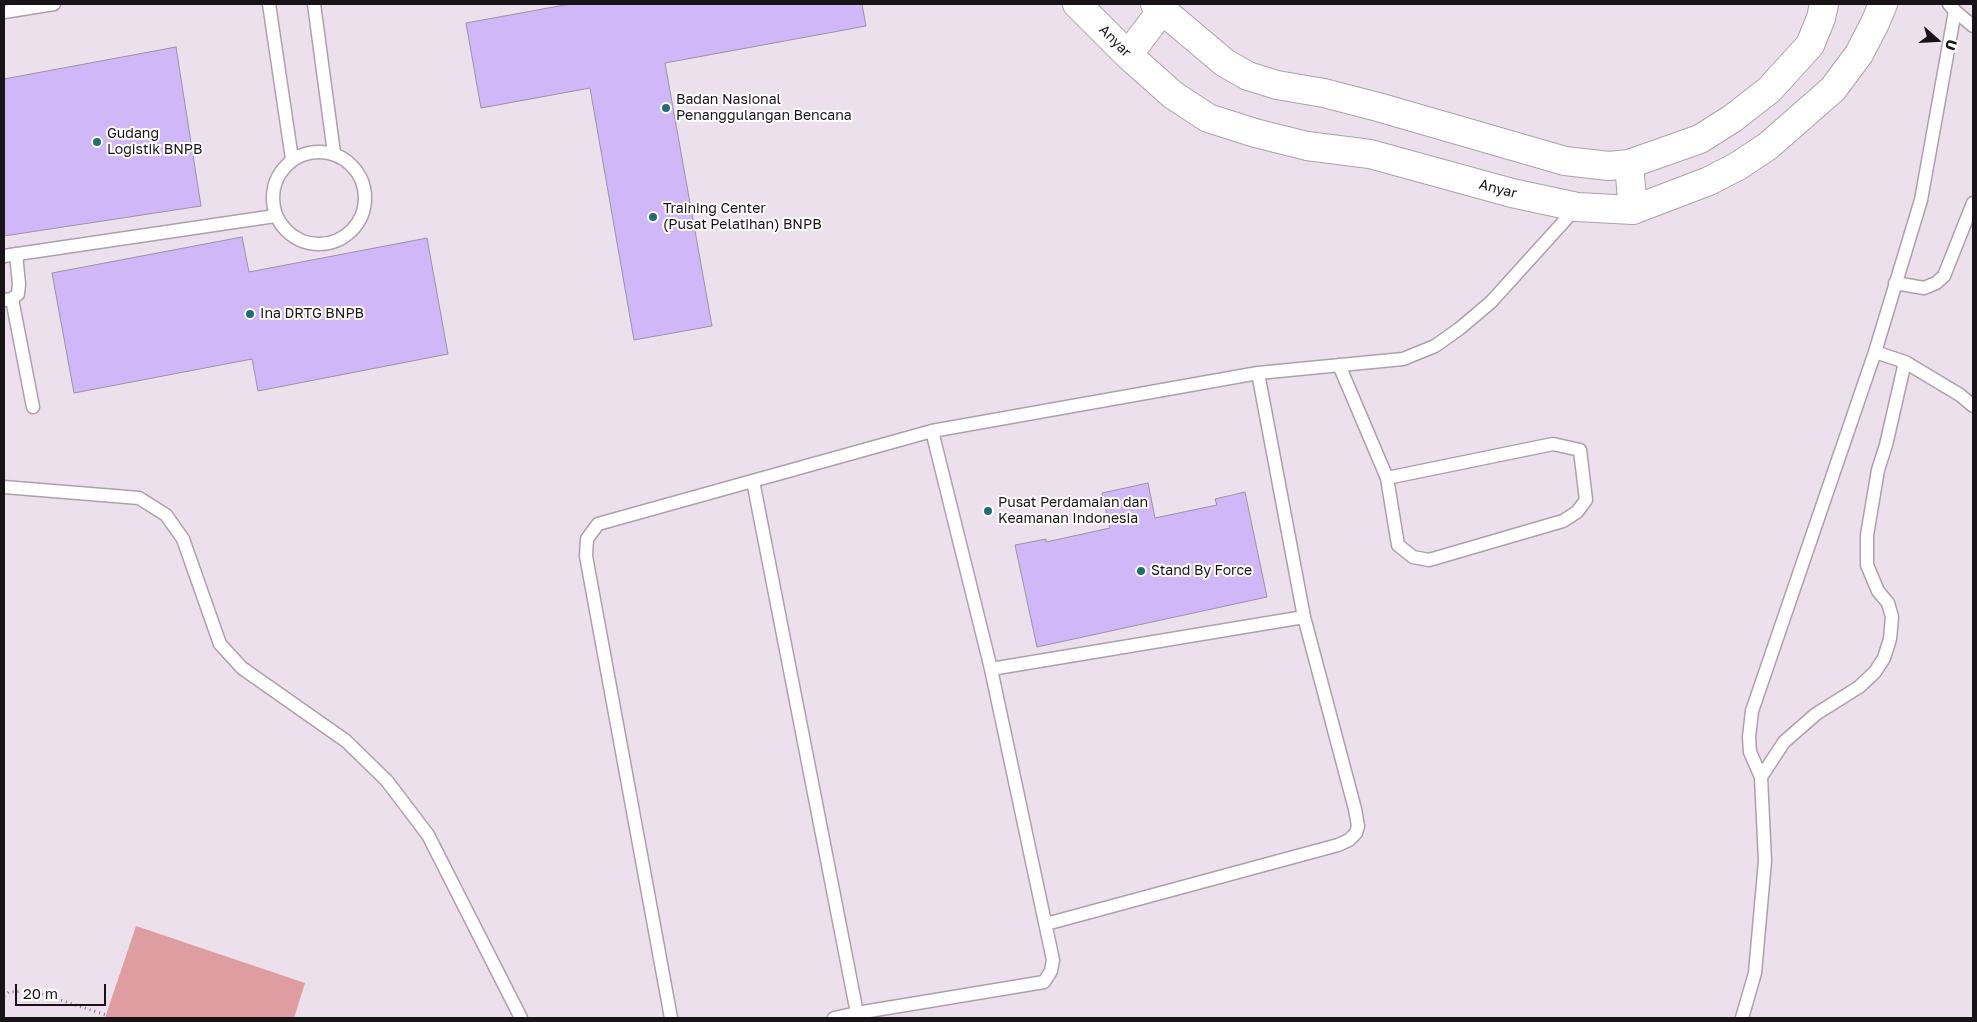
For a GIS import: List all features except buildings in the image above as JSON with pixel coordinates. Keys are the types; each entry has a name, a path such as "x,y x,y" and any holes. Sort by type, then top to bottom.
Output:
{"street":[{"name":"Anyar","path":"1077,4 1128,55 1173,95 1208,118 1307,146 1370,154 1512,193 1578,207 1633,210 1709,181 1738,166 1768,146 1833,89 1858,54 1883,4"},
{"path":"1128,55 1158,7 1225,63 1255,78 1277,85 1324,93 1378,107 1564,161 1609,166 1629,164 1700,139 1733,118 1769,90 1810,45 1821,18 1824,4"},
{"path":"1629,164 1633,210"}],"lane":[{"path":"4,12 54,4"},
{"path":"270,4 292,159"},
{"path":"314,4 334,153"},
{"path":"1952,7 1973,26"},
{"path":"1742,1018 1755,973 1765,861 1761,777 1750,752 1749,736 1752,712 1875,352 1921,200 1952,7"},
{"path":"313,151 334,153 356,169 366,193 361,220 343,240 317,245 292,237 275,216 272,195 278,175 292,159 313,151"},
{"path":"1895,283 1924,288 1936,283 1944,276 1973,203"},
{"path":"671,1018 586,556 587,539 598,524 932,431 1258,373 1403,359 1434,346 1460,329 1491,302 1578,207"},
{"path":"33,407 8,300 18,294 19,284 10,255 275,216"},
{"path":"1875,352 1905,362 1960,395 1973,406"},
{"path":"1761,777 1784,742 1816,714 1859,687 1875,672 1884,658 1890,639 1892,617 1888,603 1878,591 1868,565 1867,535 1878,470 1886,445 1905,362"},
{"path":"1338,365 1388,478 1398,546 1413,557 1429,560 1563,521 1577,512 1586,500 1580,450 1553,444 1388,478"},
{"path":"1046,924 1338,845 1349,840 1356,833 1358,826 1355,809 1304,617 1258,373"},
{"path":"834,1018 1044,982 1051,971 1053,960 991,669 932,431"},
{"path":"753,481 857,1013"},
{"path":"4,487 139,498 166,515 183,539 220,644 242,668 346,741 387,781 428,835 521,1018"},
{"path":"991,669 1304,617"}],"path":[{"path":"4,996 9,992 34,991 106,1015"}],"shaded area":[{"path":"136,926 305,983 294,1018 105,1018"}],"place":[{"name":"Badan Nasional Penanggulangan Bencana","path":"666,108"},
{"name":"Gudang Logistik BNPB","path":"97,142"},
{"name":"Training Center (Pusat Pelatihan) BNPB","path":"653,217"},
{"name":"Ina DRTG BNPB","path":"250,314"},
{"name":"Pusat Perdamaian dan Keamanan Indonesia","path":"988,511"},
{"name":"Stand By Force","path":"1141,571"}]}
